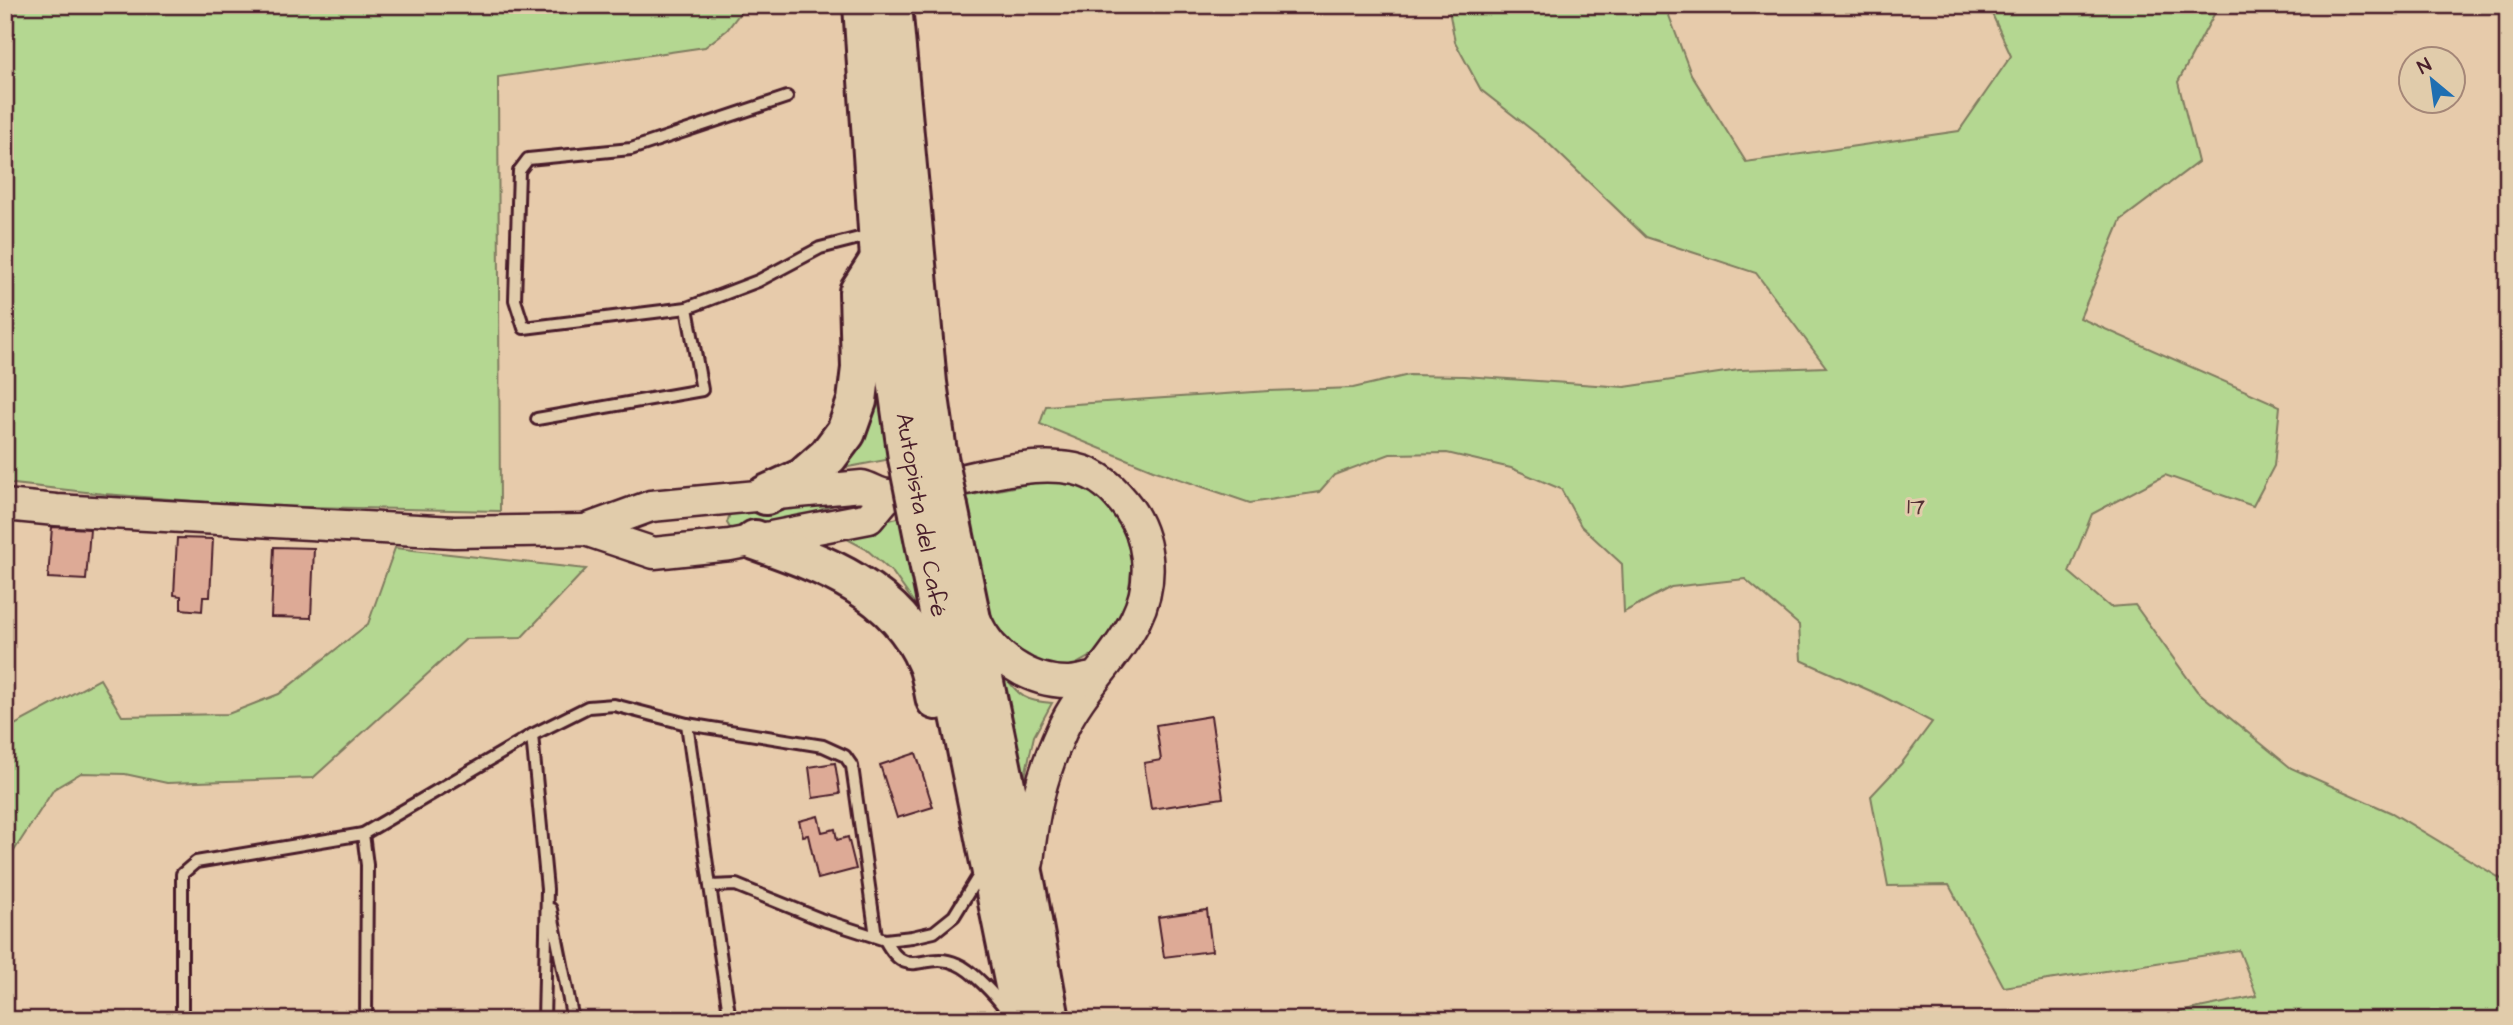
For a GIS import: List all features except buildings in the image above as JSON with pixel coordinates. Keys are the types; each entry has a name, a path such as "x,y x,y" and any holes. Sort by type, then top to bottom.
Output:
{"highway":[{"name":"Autopista del Café","path":"863,5 879,246 923,455"},
{"name":"Autopista del Café","path":"892,5 927,383 918,505 1021,1020"},
{"path":"748,497 803,478 828,456 846,432 857,401 860,368 859,292 879,246"},
{"name":"Autopista del Café","path":"918,505 967,602 1051,1020"},
{"path":"742,543 826,566 857,582 886,605 907,629 927,663 939,715 965,741"}],"street":[{"path":"585,530 654,553 742,543 869,518 918,505 1020,469 1055,465 1087,472 1115,491 1133,514 1145,545 1149,575 1143,604 1130,632 1094,678 1064,726 1042,778 1032,822 1026,887"},
{"path":"5,505 454,533 585,530 652,506 862,486 918,505"},
{"path":"742,543 722,537 718,527 719,517 723,507 748,497"},
{"path":"967,602 993,649 1014,667 1040,678 1067,682 1094,678"}],"lane":[{"path":"787,97 631,149 528,159 519,171 515,300 524,328 687,308 758,281 820,247 879,246"},
{"path":"537,419 702,390 687,308"},
{"path":"182,1020 182,874 196,862 363,834 532,735 588,707 614,705 687,723 823,746 845,756 852,766 881,938 894,956 906,963 957,963 1001,1003 1013,1020"},
{"path":"687,723 730,1020"},
{"path":"532,735 547,889 573,1020"},
{"path":"363,834 366,864 366,1020"},
{"path":"710,886 736,885 820,919 881,938 912,937 933,932 954,916 989,858"},
{"path":"544,1020 547,889"}],"green space":[{"path":"5,5 746,5 727,30 705,47 498,77 500,511 261,506 5,483"},
{"name":"17","path":"1448,5 1665,5 1691,74 1746,162 1959,131 2011,56 1988,5 2219,5 2178,82 2198,162 2121,220 2080,318 2280,406 2274,466 2253,506 2165,475 2092,514 2069,572 2110,607 2135,605 2197,691 2291,768 2392,813 2508,883 2508,1020 2141,1020 2257,996 2239,950 2004,987 1949,885 1888,886 1871,796 1901,764 1932,722 1882,696 1801,660 1799,625 1745,579 1671,587 1624,612 1622,564 1581,526 1561,489 1511,468 1447,453 1390,454 1334,475 1319,492 1250,503 1153,470 1040,424 1046,406 1353,388 1409,375 1625,387 1739,370 1826,367 1756,273 1646,237 1546,141 1481,90 1455,42"},
{"path":"879,372 891,459 833,470"},
{"path":"1065,477 1096,489 1124,532 1132,560 1126,618 1099,651 1071,667 1056,670 1038,664 1009,644 989,616 967,496"},
{"path":"850,499 742,539 734,534 727,523 731,510"},
{"path":"902,517 924,617 893,573 866,549 836,533"},
{"path":"395,548 586,569 521,638 466,639 313,778 167,783 125,774 81,773 54,789 5,862 5,730 100,679 122,716 228,714 279,694 368,624"},
{"path":"1000,671 1021,695 1052,703 1034,736 1022,789"}]}
